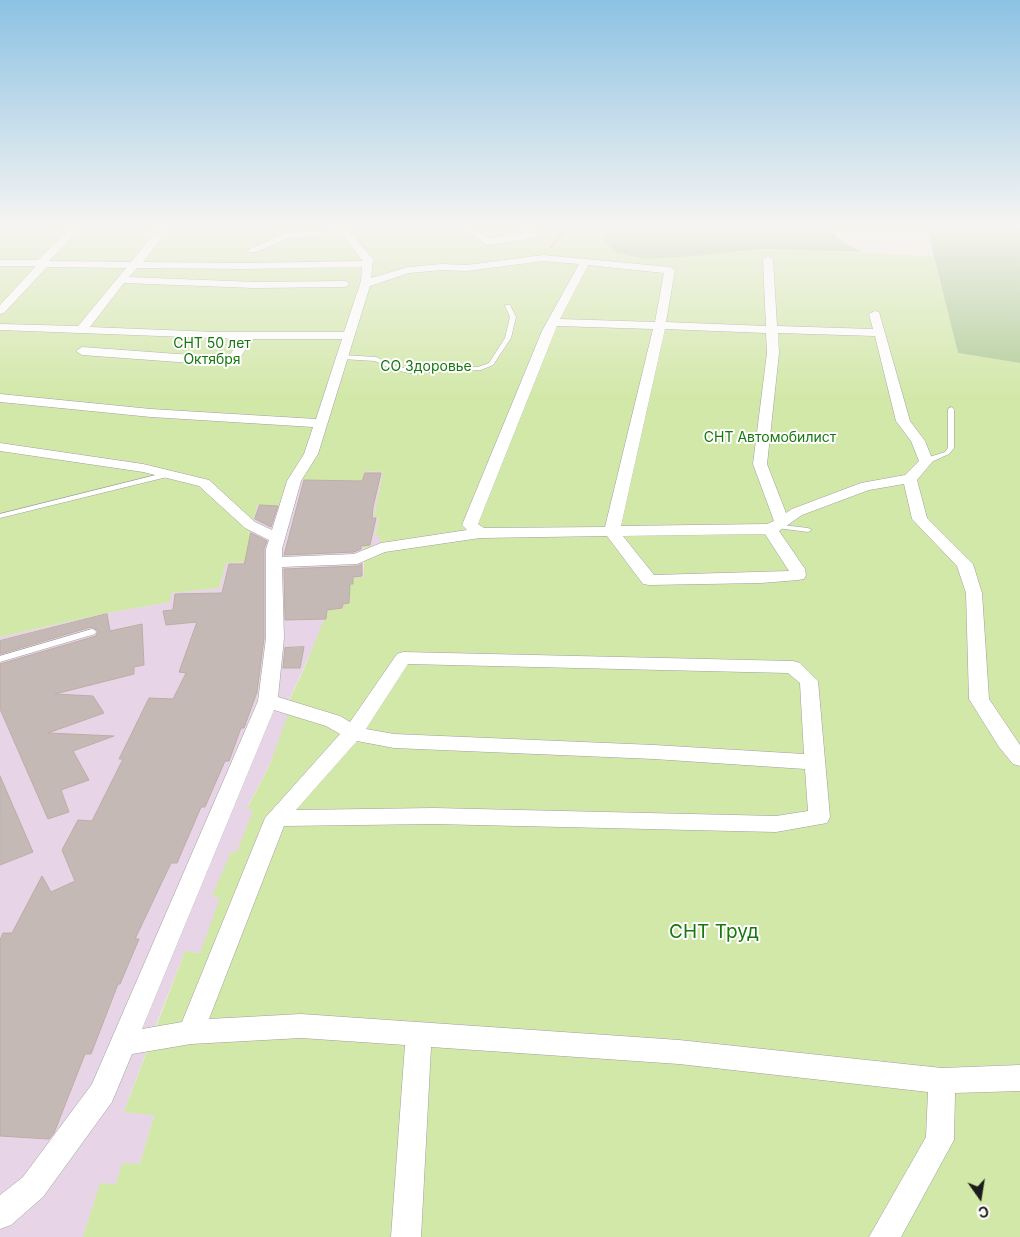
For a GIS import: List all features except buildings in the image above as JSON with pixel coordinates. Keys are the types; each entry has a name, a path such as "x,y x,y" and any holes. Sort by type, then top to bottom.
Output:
{"street":[{"path":"0,311 26,283"},
{"path":"82,329 119,283"},
{"path":"194,283 254,285 360,283"},
{"path":"480,534 470,525 552,322 574,283"},
{"path":"612,532 660,326 668,283"},
{"path":"612,532 649,580 761,578 798,575 797,569 776,526 760,464 773,353 769,283"},
{"path":"0,1214 32,1187 61,1151 102,1093 268,702 275,638 274,549 294,482 311,454 342,357 348,336 355,284"},
{"path":"274,562 357,559 382,548 480,534 612,532 776,526 797,512 866,486 910,479 926,461 918,441 903,421 879,333 876,314"},
{"path":"552,322 879,333"},
{"path":"0,327 246,336 348,336"},
{"path":"82,351 218,361 231,360 237,356 246,336"},
{"path":"0,398 151,413 320,423"},
{"path":"0,447 143,468 204,483 250,525 278,539"},
{"path":"910,479 920,519 965,564 974,593 979,699 1006,742 1020,759"},
{"path":"191,1032 276,818 352,733 403,658 793,667 809,681 819,817 776,824 434,816 276,818"},
{"path":"268,702 333,721 352,733 394,741 654,752 815,762"},
{"path":"123,1044 191,1032 301,1026 679,1052 942,1081 1020,1078"},
{"path":"406,1237 419,1034"},
{"path":"884,1237 940,1140 942,1081"}],"lane":[{"path":"342,357 376,359 396,368 410,371 479,369 491,364 508,338 514,317 508,306"},
{"path":"926,461 947,454 950,448 951,408"},
{"path":"0,516 168,474"},
{"path":"776,526 808,530"},
{"path":"0,659 92,632"}],"shaded area":[{"path":"365,471 383,472 374,517 379,517 375,535 380,536 380,546 362,553 364,577 353,585 348,604 344,605 344,609 326,619 287,704 311,710 283,738 247,808 268,812 251,854 231,852 213,897 231,899 210,954 185,951 160,1014 124,1112 154,1114 140,1164 116,1184 100,1184 83,1237 0,1237 0,637 107,613 170,602 170,593 219,588 226,563 245,562 257,505 291,505 299,480 362,481"}],"green space":[{"path":"0,283 940,283 958,353 1020,363 1020,1237 83,1237 100,1183 116,1184 122,1163 140,1164 154,1115 124,1112 185,951 200,953 220,898 212,896 231,852 237,852 253,810 247,809 270,764 291,706 287,705 328,610 343,609 344,604 348,604 348,585 353,585 353,578 364,577 364,546 380,545 380,536 375,536 379,518 374,517 383,472 365,471 362,481 299,480 291,505 257,505 245,562 226,563 219,588 171,593 170,602 107,613 0,637"},
{"path":"940,283 1020,283 1020,363 958,353"}],"park label":[{"name":"СНТ 50 лет Октября","path":"212,352"},
{"name":"СО Здоровье","path":"426,367"},
{"name":"СНТ Автомобилист","path":"770,438"},
{"name":"СНТ Труд","path":"714,932"}]}
